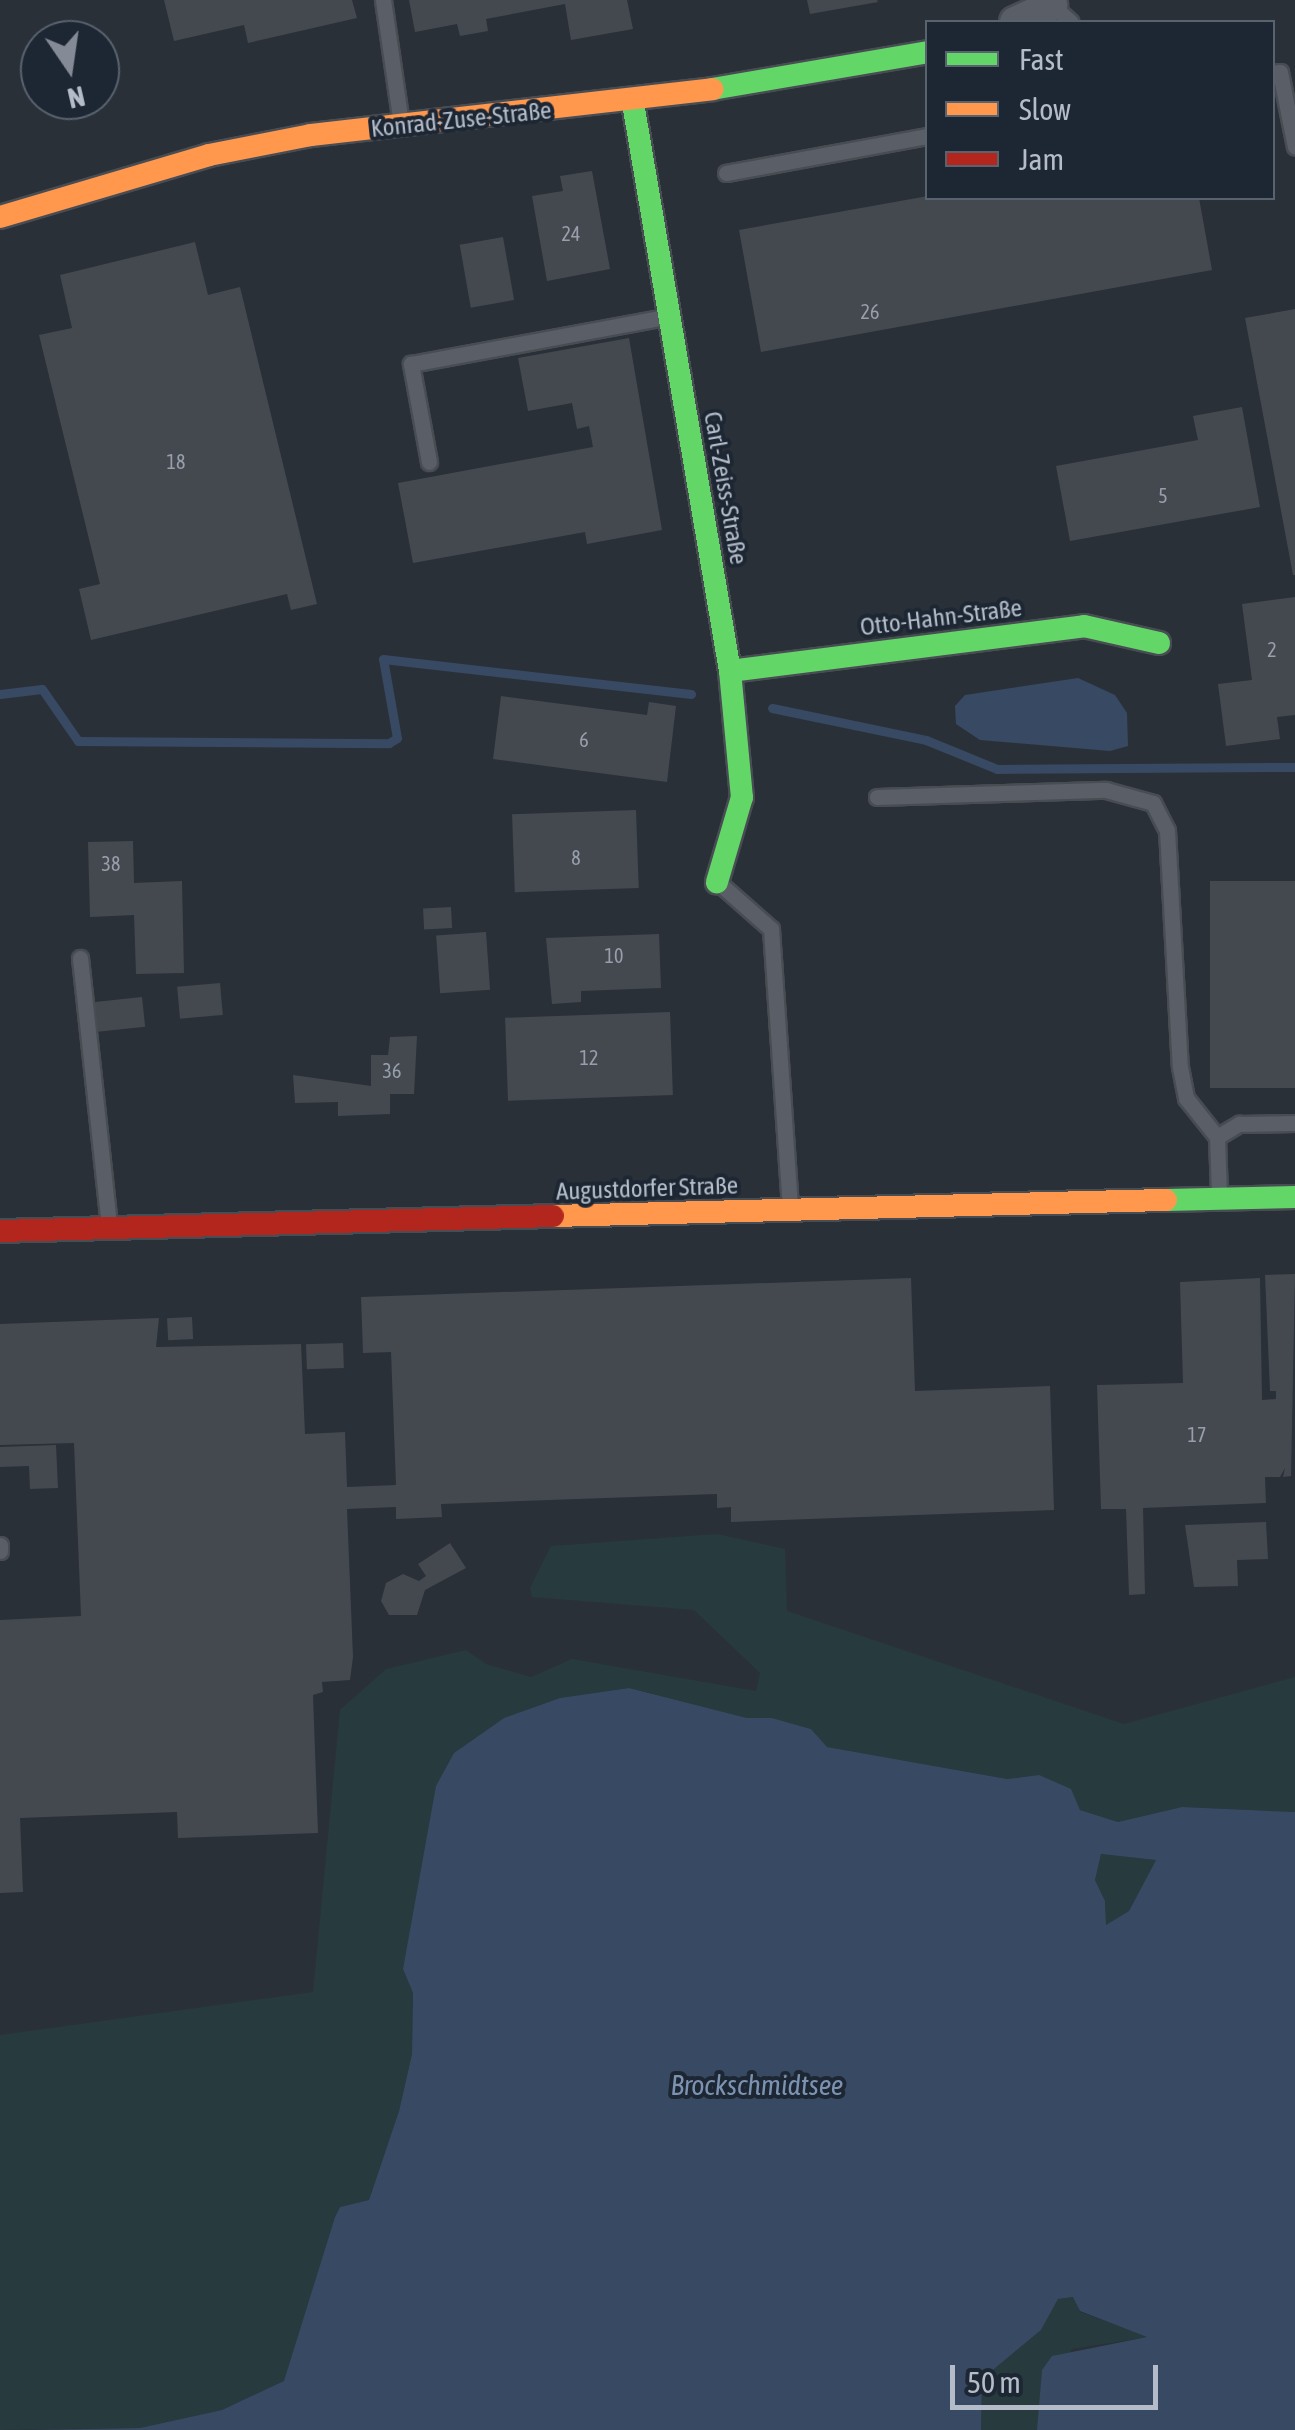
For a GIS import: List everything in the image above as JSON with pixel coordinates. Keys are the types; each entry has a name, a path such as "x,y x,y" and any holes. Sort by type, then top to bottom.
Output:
{"street":[{"path":"1026,20 1061,14"},
{"name":"Konrad-Zuse-Straße","path":"2,210 208,155 401,124 632,103 925,53"},
{"name":"Carl-Zeiss-Straße","path":"632,103 730,672 742,797 717,882"},
{"name":"Otto-Hahn-Straße","path":"730,672 1084,626 1159,642"},
{"name":"Augustdorfer Straße","path":"0,1231 1295,1197"}],"lane":[{"path":"383,0 401,124"},
{"path":"1275,73 1280,72 1295,147"},
{"path":"726,173 925,137"},
{"path":"429,462 411,364 668,316"},
{"path":"877,797 1106,790 1153,803 1167,830 1180,1067 1186,1098 1217,1137 1218,1199"},
{"path":"717,882 771,929 790,1210"},
{"path":"80,958 110,1230"},
{"path":"1217,1137 1239,1124 1295,1122"}],"green space":[{"path":"717,1534 785,1549 787,1611 1124,1724 1295,1677 1295,1812 1182,1807 1118,1822 1080,1810 1039,1775 1007,1779 826,1747 811,1729 772,1718 747,1718 629,1688 560,1698 504,1718 454,1753 403,1969 413,1993 412,2054 399,2111 369,2200 340,2207 335,2217 285,2381 222,2410 140,2428 0,2430 0,2035 313,1992 340,1710 386,1669 466,1650 486,1664 531,1677 572,1659 756,1691 760,1673 694,1610 532,1597 530,1588 551,1546"},
{"path":"1101,1854 1156,1860 1129,1911 1106,1926 1105,1901 1095,1880"},
{"path":"1074,2297 1080,2312 1149,2337 1072,2349 1037,2430 981,2430 982,2379 1041,2330 1058,2299"}],"water":[{"path":"1078,678 1115,695 1127,713 1128,746 1110,751 980,740 956,724 955,706 965,695"},
{"name":"Brockschmidtsee","path":"629,1688 747,1718 772,1718 811,1729 827,1747 1007,1779 1039,1775 1071,1789 1080,1810 1118,1822 1182,1807 1295,1812 1295,2430 1037,2430 1042,2370 1052,2356 1147,2337 1080,2311 1073,2297 1058,2299 1041,2330 982,2379 981,2430 29,2430 140,2428 222,2410 284,2381 335,2217 340,2207 369,2200 399,2111 412,2054 413,1993 403,1969 436,1786 454,1753 504,1718 560,1698","holes":["1101,1854 1156,1860 1129,1911 1106,1925 1105,1901 1095,1880"]}],"building":[{"path":"164,0 352,0 357,18 248,43 244,25 174,41"},
{"path":"409,0 627,0 633,29 571,40 565,4 486,19 488,31 460,36 457,24 415,32"},
{"path":"807,0 877,0 878,2 810,14"},
{"path":"592,171 610,269 547,281 532,196 563,191 560,176"},
{"path":"925,197 925,200 1199,200 1212,270 761,352 739,230"},
{"path":"503,237 514,300 471,308 460,245"},
{"path":"195,242 208,295 240,287 317,604 291,610 287,594 91,640 79,589 100,584 39,335 72,328 60,275"},
{"path":"1295,309 1295,575 1293,575 1245,318"},
{"path":"629,338 662,530 587,544 585,532 413,563 398,483 593,447 589,426 577,429 572,403 528,411 518,358"},
{"path":"1242,407 1260,507 1070,541 1056,466 1198,440 1193,416"},
{"path":"1295,597 1295,715 1277,717 1280,739 1226,746 1218,684 1252,680 1242,604"},
{"path":"501,696 647,715 649,702 676,706 667,782 493,759"},
{"path":"636,810 639,888 515,892 512,814"},
{"path":"133,841 134,883 182,881 184,973 136,974 134,915 90,917 88,842"},
{"path":"1210,881 1295,881 1295,1088 1210,1088"},
{"path":"451,907 452,928 424,929 423,908"},
{"path":"486,932 490,990 440,993 436,935"},
{"path":"659,934 661,988 581,991 581,1002 552,1004 546,938"},
{"path":"220,983 223,1015 180,1019 177,987"},
{"path":"142,997 145,1027 95,1032 92,1002"},
{"path":"670,1012 673,1095 508,1101 505,1018"},
{"path":"417,1036 414,1094 390,1094 390,1114 338,1116 338,1102 295,1103 293,1075 371,1086 371,1055 388,1055 390,1037"},
{"path":"1295,1274 1291,1476 1283,1477 1285,1468 1280,1477 1265,1477 1266,1503 1143,1508 1145,1594 1129,1595 1126,1509 1101,1509 1097,1385 1183,1383 1180,1282 1260,1278 1262,1400 1276,1399 1276,1391 1270,1391 1265,1275"},
{"path":"911,1278 915,1391 1050,1386 1054,1510 731,1522 731,1507 717,1508 717,1494 441,1504 442,1517 396,1519 396,1507 347,1509 353,1657 350,1680 322,1682 323,1692 313,1695 318,1833 178,1838 177,1812 20,1818 23,1892 0,1893 0,1620 81,1616 74,1443 0,1445 0,1324 159,1318 156,1347 301,1344 305,1434 345,1432 347,1487 396,1485 391,1352 363,1353 361,1297"},
{"path":"192,1317 193,1339 168,1340 167,1318"},
{"path":"343,1343 344,1368 307,1369 306,1344"},
{"path":"56,1445 58,1488 30,1489 29,1466 0,1467 0,1447"},
{"path":"1266,1522 1268,1559 1237,1560 1238,1586 1194,1587 1185,1525"},
{"path":"450,1543 466,1568 425,1590 417,1615 389,1615 381,1601 386,1583 403,1574 419,1581 426,1576 418,1564"}],"waterway":[{"path":"0,694 42,689 78,741 389,743 397,738 383,659 691,694"},
{"path":"772,708 926,740 997,769 1295,767"}],"traffic: fast":[{"path":"712,89 925,53"},
{"path":"633,103 730,671 742,797 717,882"},
{"path":"730,671 1084,626 1159,643"},
{"path":"1166,1200 1295,1197"}],"traffic: slow":[{"path":"0,217 209,155 311,135 712,89"},
{"path":"553,1216 1166,1200"}],"traffic: jam":[{"path":"0,1231 553,1216"}]}
